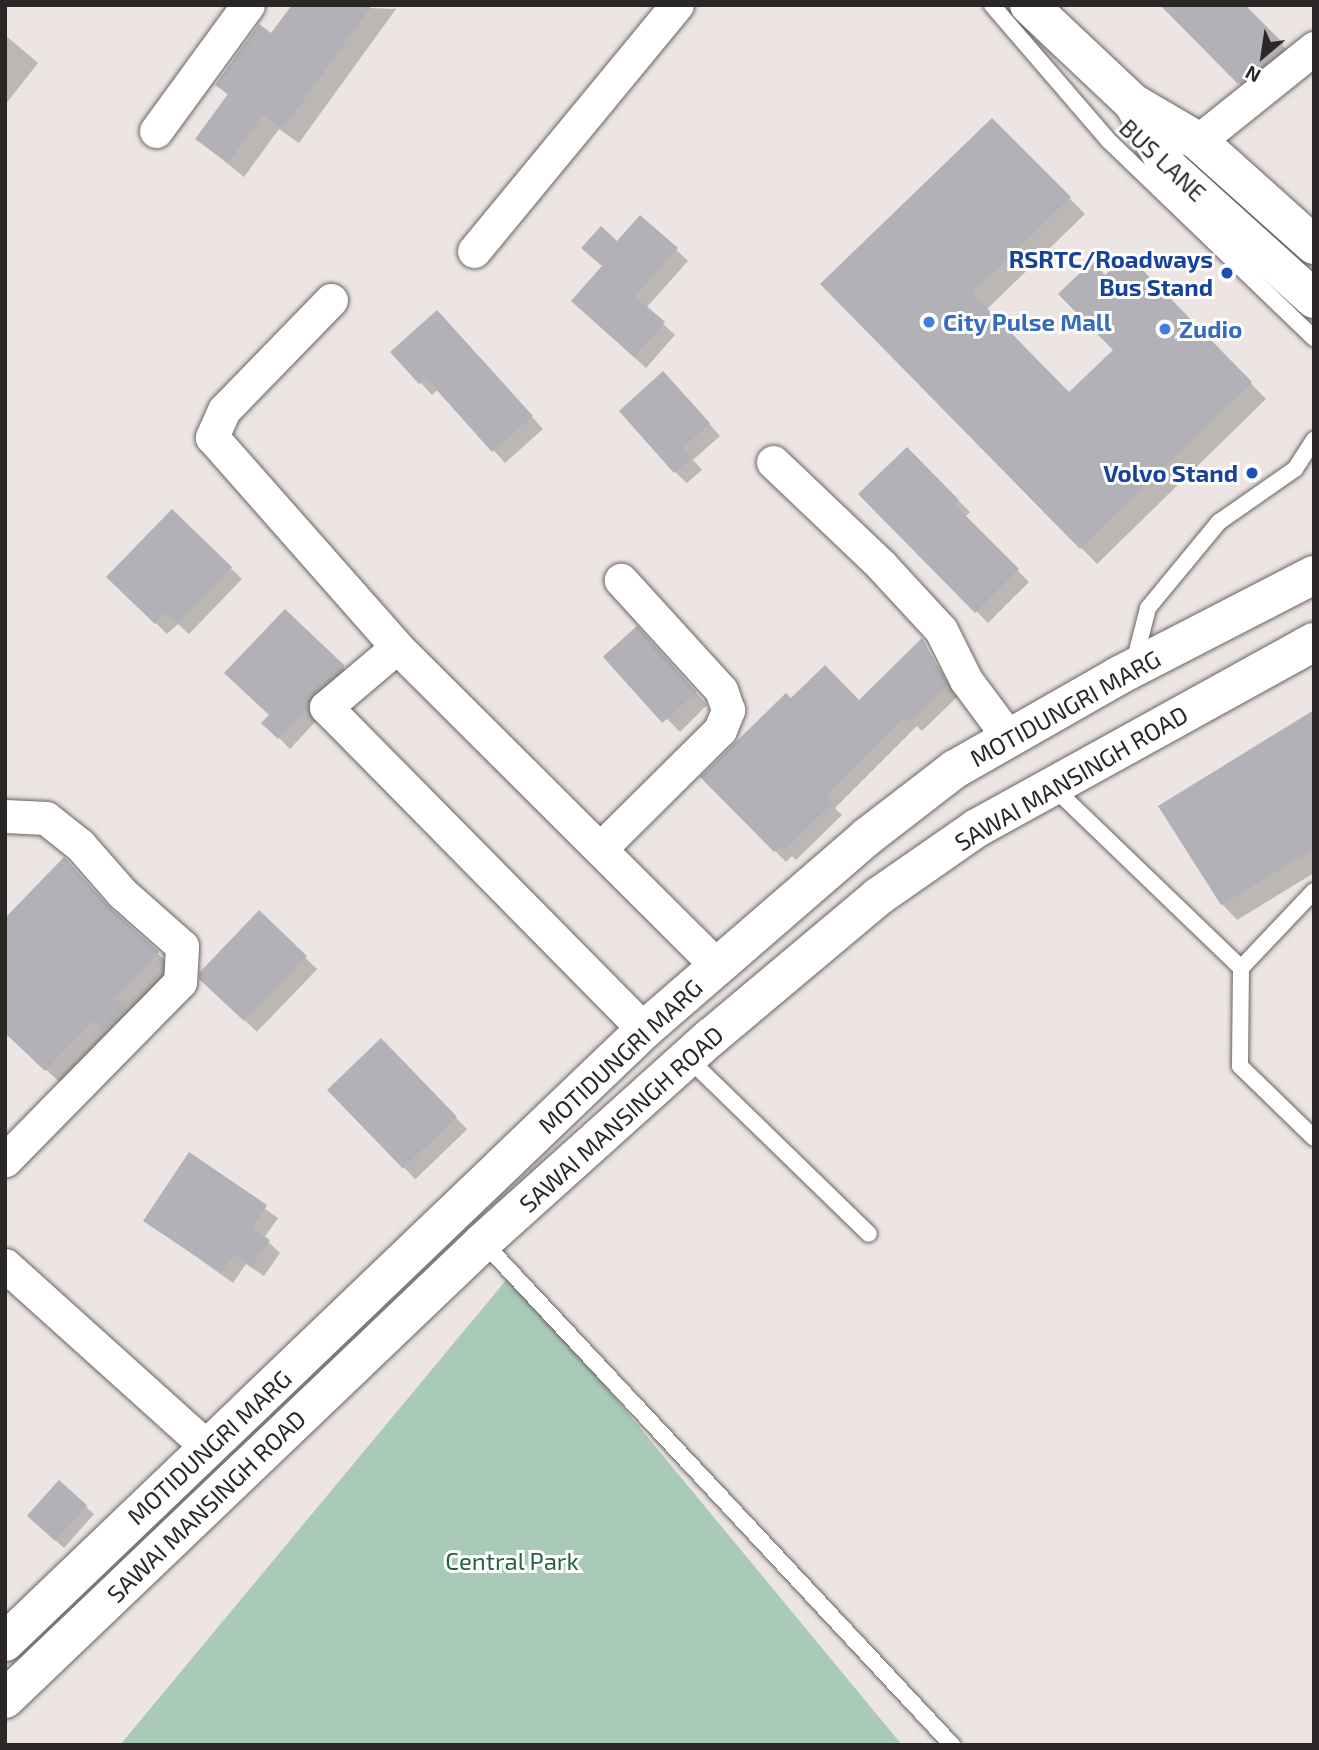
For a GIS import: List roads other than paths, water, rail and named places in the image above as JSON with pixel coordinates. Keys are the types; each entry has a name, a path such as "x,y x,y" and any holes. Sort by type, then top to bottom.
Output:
{"main road":[{"path":"1029,5 1133,103 1198,141 1314,245"},
{"path":"1133,103 1168,167 1314,299"},
{"name":"MOTIDUNGRI MARG","path":"5,1642 645,1030 868,836 955,769 1133,668 1309,576"},
{"name":"SAWAI MANSINGH ROAD","path":"5,1699 484,1242 688,1058 879,896 977,828 1311,647"}],"street":[{"path":"156,131 248,5"},
{"path":"474,250 677,5"},
{"path":"1198,141 1314,48"},
{"path":"331,300 224,410 212,437 397,647 717,966"},
{"path":"773,462 881,565 941,630 966,680 1009,738"},
{"path":"600,849 720,730 728,710 721,690 621,580"},
{"path":"397,647 326,707 645,1030"},
{"path":"5,816 46,818 80,845 122,893 182,946 180,982 5,1160"},
{"path":"5,1265 208,1448"}],"lane":[{"name":"BUS LANE","path":"992,5 1108,140 1314,338"},
{"path":"1133,668 1148,608 1219,522 1295,469 1314,440"},
{"path":"1052,786 1241,968"},
{"path":"1314,891 1241,968 1240,1066 1314,1138"},
{"path":"688,1058 869,1234"},
{"path":"484,1242 953,1745"}],"place":[{"name":"RSRTC/Roadways Bus Stand","path":"1227,273"},
{"name":"City Pulse Mall","path":"929,322"},
{"name":"Zudio","path":"1165,329"},
{"name":"Volvo Stand","path":"1252,473"}],"park label":[{"name":"Central Park","path":"512,1561"}]}
